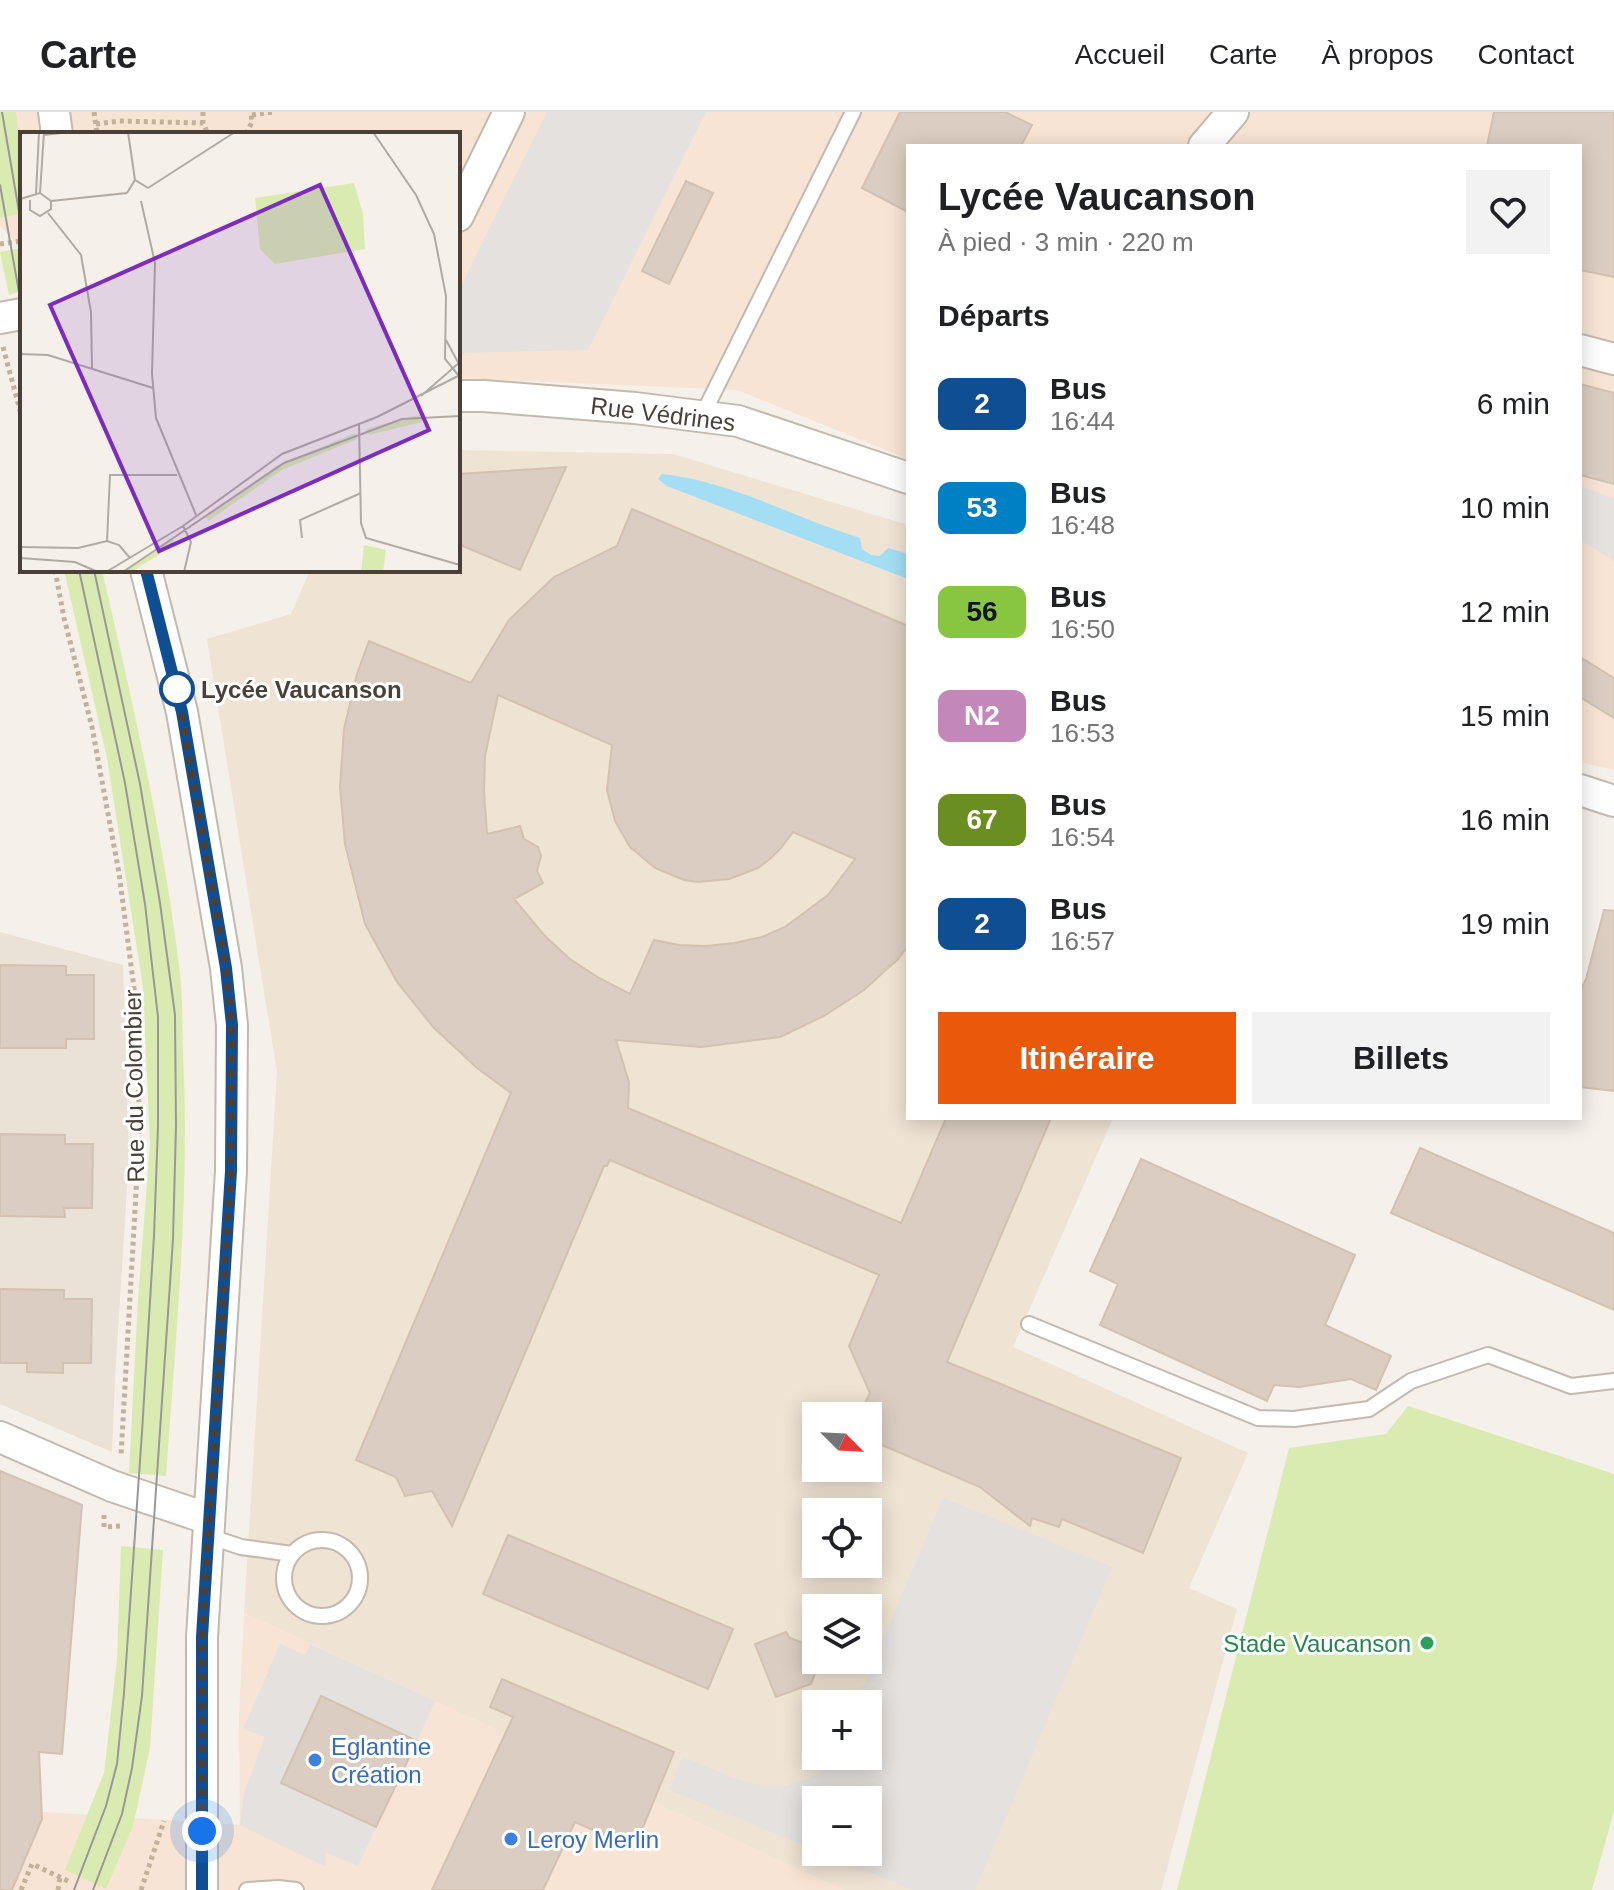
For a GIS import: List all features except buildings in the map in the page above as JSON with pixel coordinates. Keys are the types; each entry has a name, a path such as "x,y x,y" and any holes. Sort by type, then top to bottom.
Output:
{"street":[{"path":"54,112 57,132"},
{"path":"460,212 509,112"},
{"path":"1206,144 1233,112"},
{"path":"1,330 20,316"},
{"path":"1582,351 1614,359"},
{"name":"Rue Védrines","path":"460,396 635,408 738,421 906,477"},
{"path":"147,572 182,712 226,968 232,1025 231,1171 202,1637 202,1890"},
{"path":"1582,791 1614,801"},
{"path":"0,1437 209,1528"}],"lane":[{"path":"702,417 853,112"},
{"path":"1029,1324 1258,1418 1294,1419 1369,1409 1411,1381 1488,1355 1571,1386 1614,1381"},
{"path":"209,1528 241,1547 292,1554 308,1542 318,1540 343,1546 353,1555 360,1580 350,1604 328,1615 315,1615 293,1602 286,1591 284,1578 292,1554"},
{"path":"247,1890 296,1890"}],"path":[{"path":"94,112 97,132"},
{"path":"139,122 140,112"},
{"path":"203,112 207,132"},
{"path":"247,132 252,122 251,113 273,112"},
{"path":"96,124 119,121 203,123"},
{"path":"0,244 20,241"},
{"path":"1,330 20,410"},
{"name":"Rue du Colombier","path":"55,572 92,727 119,873 138,1019 138,1154 121,1466"},
{"path":"141,1890 164,1821"},
{"path":"21,1890 32,1864 68,1881"},
{"path":"58,1890 60,1877"}],"shaded area":[{"path":"0,112 1614,112 1614,770 1582,762 1582,144 906,144 906,458 737,390 460,378 460,132 20,132 20,246 0,226"},
{"path":"547,112 706,112 588,350 460,353 460,288"},
{"path":"460,450 673,454 906,524 906,1120 1112,1120 1013,1347 1248,1453 1189,1588 1237,1609 1161,1890 844,1890 244,1613 277,1072 207,639 291,614 309,572 460,572"},
{"path":"1582,487 1614,498 1614,561 1582,541"},
{"path":"0,932 123,965 129,1157 112,1452 0,1404"},
{"path":"943,1498 1112,1567 975,1890 913,1890 854,1866 882,1866 882,1786 802,1786 802,1844 669,1790 683,1757 736,1779 764,1786 786,1786 823,1770 882,1770 882,1690 862,1690 869,1674 882,1674 882,1642"},
{"path":"244,1613 844,1890 0,1890 25,1813 240,1825 239,1716"},
{"path":"280,1644 305,1655 310,1644 435,1701 417,1741 282,1783 376,1827 358,1866 325,1852 326,1867 240,1825 244,1793 265,1737 243,1729"}],"green space":[{"path":"0,112 16,112 20,143 20,214 0,218"},
{"path":"20,248 20,292 9,295 0,252"},
{"path":"64,572 102,572 156,822 180,974 185,1159 178,1317 166,1476 129,1473 150,1144 143,987 107,758"},
{"name":"Stade Vaucanson","path":"1408,1406 1614,1474 1614,1811 1592,1890 1177,1890 1289,1448 1386,1434"},
{"path":"121,1546 163,1550 150,1748 133,1826 106,1889 65,1870 104,1773 117,1659"}],"water":[{"path":"662,474 688,478 738,492 860,538 862,549 871,555 880,556 888,548 906,553 906,578 667,486 658,479"}],"tram line":[{"path":"2,112 20,217"},
{"path":"0,185 20,298"},
{"path":"74,1890 106,1806 117,1764 142,1432 158,1126 158,1017 145,904 125,783 79,572"},
{"path":"93,1890 122,1814 142,1696 173,1239 176,1126 175,1015 160,903 140,784 94,572"}],"bus line":[{"name":"2","path":"147,572 182,712 226,968 232,1025 231,1171 202,1637 202,1890"}],"place":[{"name":"Lycée Vaucanson","path":"177,689"},
{"name":"Stade Vaucanson","path":"1427,1643"},
{"name":"Eglantine Création","path":"315,1760"},
{"name":"Leroy Merlin","path":"511,1839"}],"route":[{"path":"177,689 226,968 232,1025 231,1171 202,1637 202,1831"}]}
